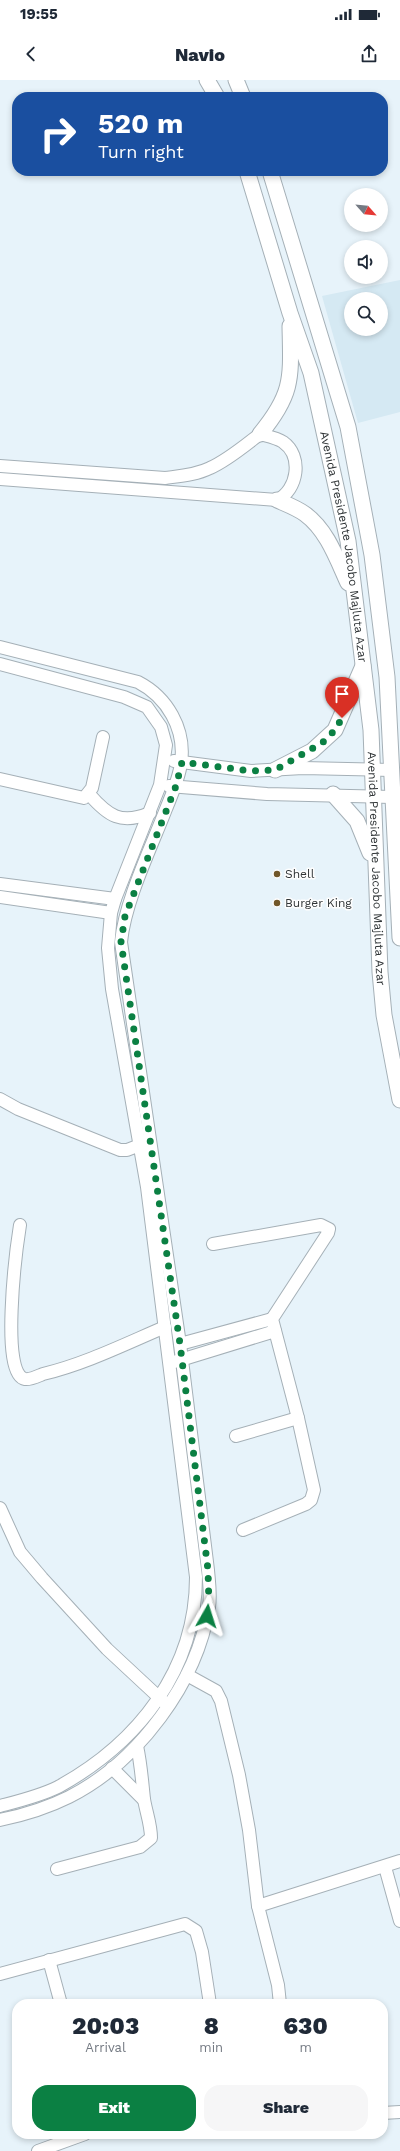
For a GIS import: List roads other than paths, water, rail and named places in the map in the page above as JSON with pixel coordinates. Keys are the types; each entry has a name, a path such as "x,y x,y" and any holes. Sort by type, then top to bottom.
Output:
{"main road":[{"path":"207,80 214,92"},
{"path":"236,80 241,92"},
{"name":"Avenida Presidente Jacobo Majluta Azar","path":"249,176 290,313 311,373 327,437 348,541 353,594 364,665 370,730 374,868 380,972 384,1015 400,1100"},
{"name":"Avenida Presidente Jacobo Majluta Azar","path":"272,176 348,427 372,555 387,677 400,938"},
{"path":"260,434 272,419 285,398 289,385 291,368 290,313"},
{"path":"277,500 305,514 316,525 330,544 353,594"},
{"path":"275,770 312,751 335,730 364,665"},
{"path":"333,794 357,821 367,843 374,868"}],"street":[{"path":"0,466 165,478 209,469 223,461 260,434 283,442 292,452 296,463 295,476 290,489 284,497 277,500 0,479"},
{"path":"0,647 138,682 160,698 176,722 182,746 182,762 176,786 125,916 121,942 180,1344 208,1570 209,1605 200,1645 187,1674 164,1702 137,1746 112,1768 70,1797 28,1814 0,1820"},
{"path":"0,664 124,697 147,707 162,727 166,745 165,760 160,785 115,899 111,913 108,948 112,989 140,1145 165,1328 196,1577 196,1602 190,1630 164,1702 146,1715 95,1763 57,1787 0,1806"},
{"path":"0,779 77,798 84,798 89,794 103,737"},
{"path":"165,760 249,771 303,768 392,770"},
{"path":"247,792 249,771"},
{"path":"160,785 247,792 392,797"},
{"path":"89,794 100,808 118,818 126,820 138,818 150,813"},
{"path":"0,884 115,899"},
{"path":"0,897 111,913"},
{"path":"0,1099 18,1109 120,1150 127,1150 140,1145"},
{"path":"20,1225 6,1307 4,1336 6,1360 17,1376 25,1379 65,1369 165,1328"},
{"path":"180,1344 272,1319 328,1233 328,1229 321,1225 213,1244"},
{"path":"243,1530 306,1504 311,1500 314,1490 298,1418 272,1319"},
{"path":"169,1363 275,1331"},
{"path":"236,1436 298,1418"},
{"path":"0,1508 20,1552 107,1649 164,1702"},
{"path":"187,1674 216,1691 221,1700 241,1782 249,1830 258,1906 278,1985 279,1999"},
{"path":"57,1869 140,1847 150,1838 150,1818 144,1800 143,1773 137,1746"},
{"path":"112,1768 144,1800"},
{"path":"258,1906 400,1861"},
{"path":"385,1867 400,1921"},
{"path":"0,1974 185,1924 196,1930 202,1952 209,1999"},
{"path":"49,1960 60,1999"},
{"path":"388,2113 400,2112"},
{"path":"38,2151 71,2139"}],"place":[{"name":"Shell","path":"277,874"},
{"name":"Burger King","path":"277,903"}]}
